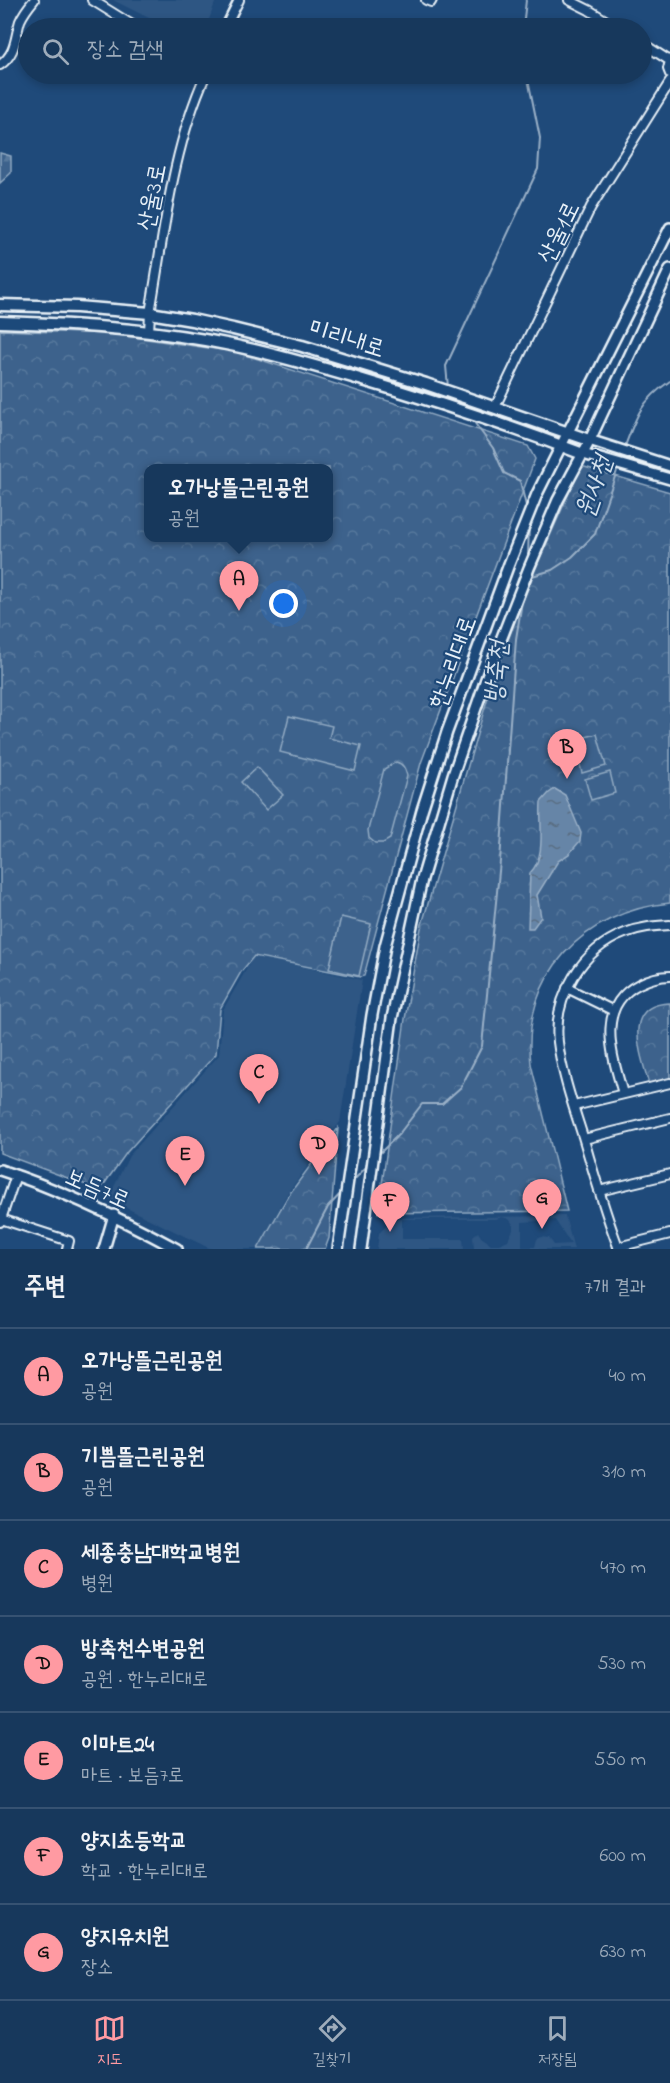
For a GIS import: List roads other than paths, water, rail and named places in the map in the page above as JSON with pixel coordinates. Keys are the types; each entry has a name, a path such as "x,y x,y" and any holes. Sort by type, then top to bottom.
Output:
{"main road":[{"name":"미리내로","path":"0,305 77,307 150,313 268,337 426,384 589,440"},
{"name":"미리내로","path":"0,322 76,325 149,332 266,353 436,401 583,454"}],"street":[{"path":"22,18 34,0"},
{"path":"92,0 121,18"},
{"path":"230,18 239,0"},
{"path":"426,0 432,2 432,0"},
{"path":"569,0 602,18"},
{"path":"0,65 8,60 18,31"},
{"path":"652,49 670,61 668,69 670,74"},
{"name":"산울1로","path":"495,407 591,207 670,81"},
{"name":"산울3로","path":"149,332 150,313 175,168 194,101 202,84"},
{"name":"한누리대로","path":"338,1248 372,1015 385,946 415,833 436,767 509,564 537,494 670,228"},
{"name":"한누리대로","path":"362,1249 392,1018 422,879 453,775 488,673 558,500 583,454 670,269"},
{"name":"미리내로","path":"589,440 670,466"},
{"name":"미리내로","path":"583,454 670,479"},
{"path":"670,925 646,926 623,934 598,948 567,988 562,1000 558,1023 558,1042 574,1106 607,1221 618,1248 670,1234"},
{"path":"622,1094 610,1044 610,1026 614,1011 622,997 633,988 651,978 670,976"},
{"path":"567,988 614,1011"},
{"path":"574,1106 670,1083"},
{"path":"584,1139 670,1118"},
{"name":"보듬7로","path":"0,1170 114,1215 177,1249"},
{"path":"599,1191 670,1174"},
{"path":"16,1175 1,1220 69,1241 66,1249"},
{"path":"104,1249 114,1215"}],"water":[{"path":"555,789 565,795 581,833 580,841 569,854 558,861 537,895 541,917 533,928 528,928 530,873 539,858 541,840 541,802"}],"waterway":[{"name":"방축천","path":"524,18 526,0"},
{"name":"방축천","path":"448,387 446,366 538,169 540,138 529,84"},
{"name":"원사천","path":"624,449 641,410 652,395 670,381"},
{"name":"방축천","path":"471,418 493,448 504,473 520,481 527,510"},
{"name":"원사천","path":"529,577 552,570 572,557 595,534 618,468"},
{"name":"방축천","path":"528,560 529,521"},
{"name":"방축천","path":"377,1156 399,1134 422,1104 442,1104 461,1087 482,1046 500,861 516,639 523,595"},
{"name":"방축천","path":"352,1182 369,1164"},
{"name":"방축천","path":"306,1249 328,1207 344,1190"}],"place":[{"name":"오가낭뜰근린공원","path":"239,611"},
{"name":"기쁨뜰근린공원","path":"567,779"},
{"name":"세종충남대학교병원","path":"259,1104"},
{"name":"방축천수변공원","path":"319,1175"},
{"name":"이마트24","path":"185,1186"},
{"name":"양지유치원","path":"542,1229"},
{"name":"양지초등학교","path":"390,1232"}]}
